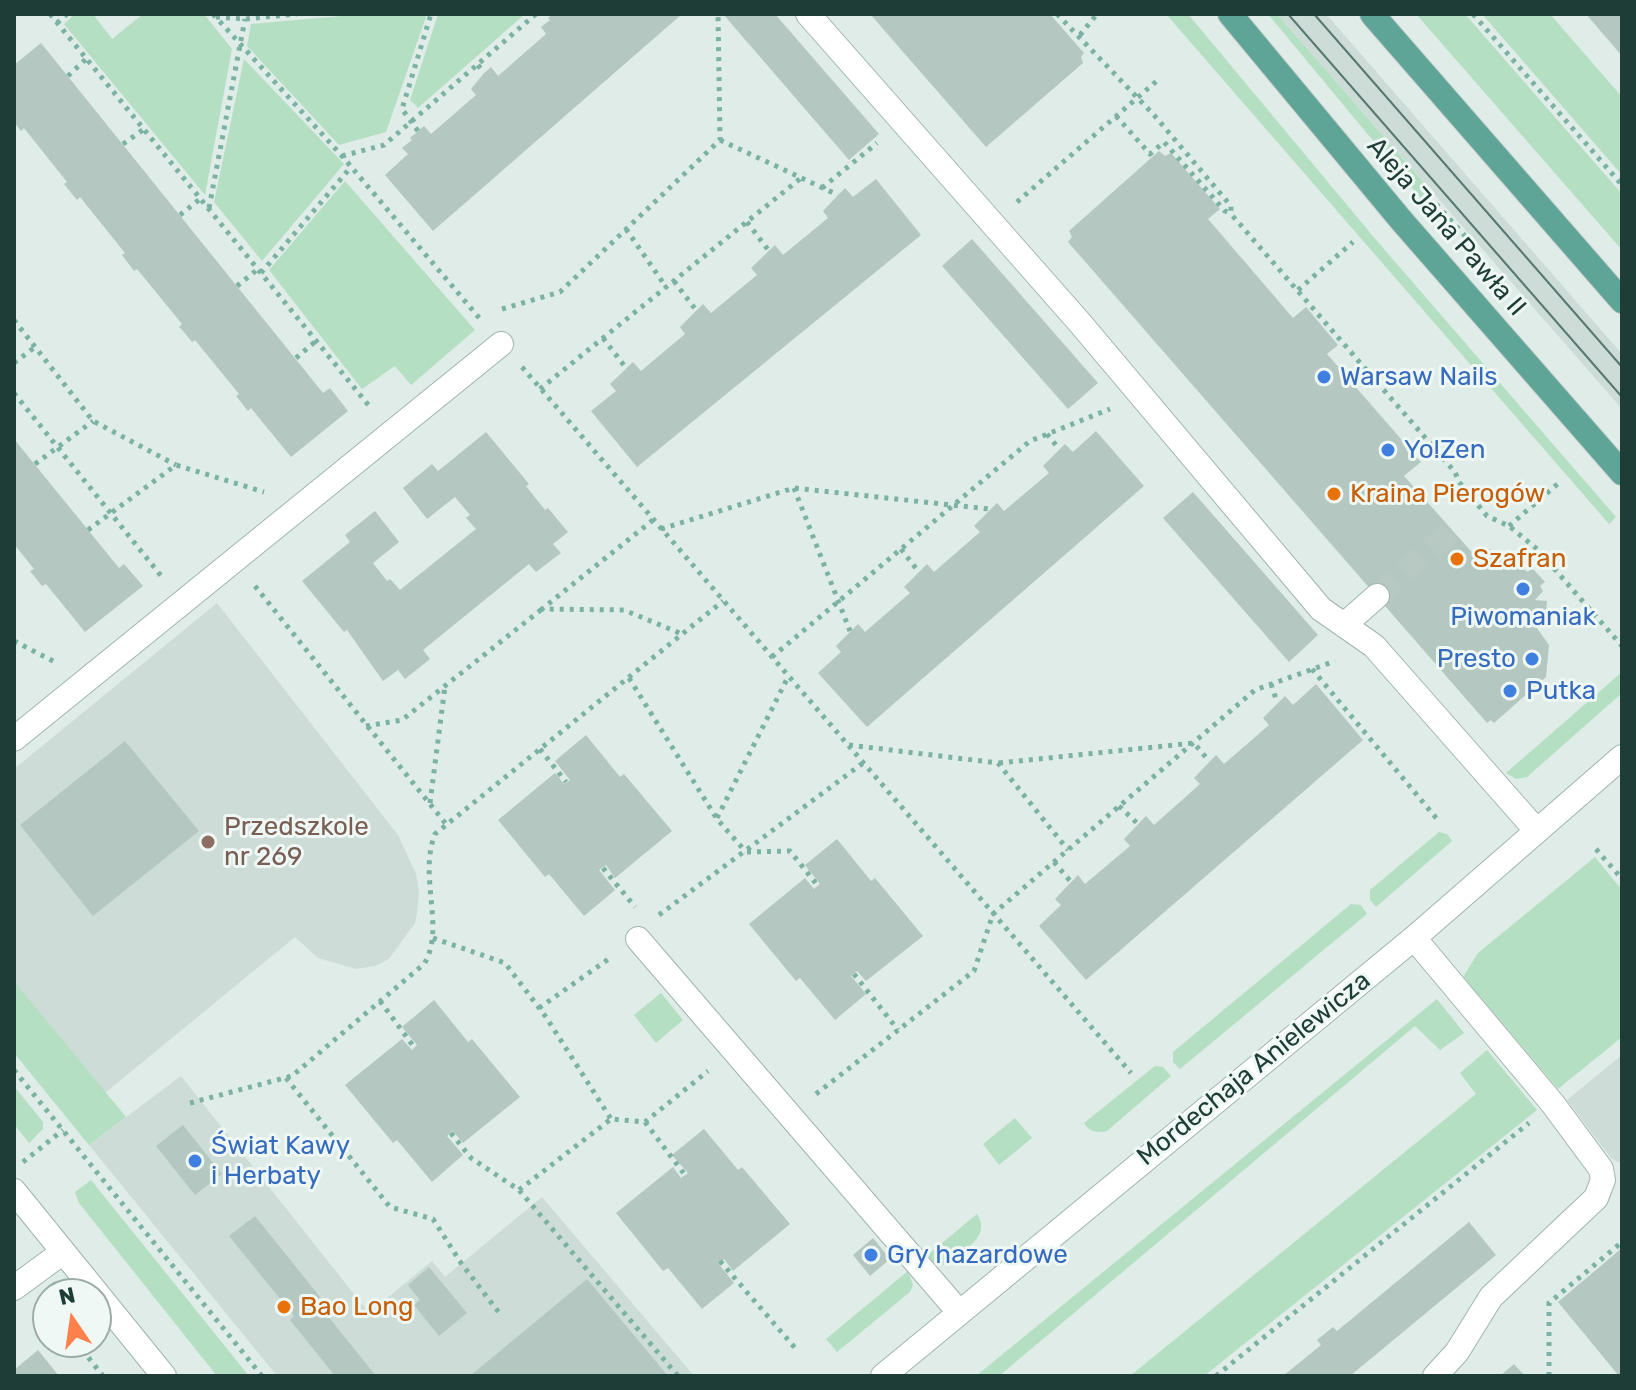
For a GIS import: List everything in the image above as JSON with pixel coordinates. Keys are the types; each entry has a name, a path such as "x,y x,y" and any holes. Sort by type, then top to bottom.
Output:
{"main road":[{"name":"Aleja Jana Pawła II","path":"1230,14 1401,220 1622,473"},
{"path":"1372,14 1622,301"}],"street":[{"path":"808,14 1141,396 1321,609 1374,646 1536,830"},
{"path":"14,739 501,344"},
{"path":"1344,625 1377,596"},
{"name":"Mordechaja Anielewicza","path":"883,1376 1414,938 1622,757"},
{"path":"1414,938 1553,1104 1601,1169 1603,1180 1596,1198 1491,1297 1457,1352 1435,1376"},
{"path":"638,939 959,1312"},
{"path":"14,1191 164,1376"},
{"path":"14,1288 63,1252"}],"path":[{"path":"50,14 392,433"},
{"path":"57,23 67,14"},
{"path":"215,16 245,19 297,14"},
{"path":"418,131 402,109 431,14"},
{"path":"342,156 384,145 536,14"},
{"path":"477,316 560,292 720,140 718,14"},
{"path":"1057,14 1154,115 1231,206 1231,214"},
{"path":"1080,36 1097,14"},
{"path":"1473,14 1622,185"},
{"path":"215,16 342,156 1131,1073"},
{"path":"208,209 245,19"},
{"path":"68,76 86,59"},
{"path":"478,65 484,73"},
{"path":"1017,202 1159,79"},
{"path":"1116,116 1150,154 1164,142 1298,290 1455,472 1459,482 1487,516 1509,526 1537,549 1622,646"},
{"path":"822,188 903,122"},
{"path":"123,144 144,129"},
{"path":"720,140 838,195"},
{"path":"237,286 260,271 351,167"},
{"path":"540,389 801,178"},
{"path":"180,215 200,199"},
{"path":"747,222 769,251"},
{"path":"626,229 666,288"},
{"path":"1298,290 1353,242"},
{"path":"674,281 696,310"},
{"path":"14,320 93,421 176,465 304,504"},
{"path":"603,338 626,368"},
{"path":"296,358 316,341"},
{"path":"14,363 35,347"},
{"path":"14,393 183,603"},
{"path":"772,657 1030,441 1141,396"},
{"path":"35,464 93,421"},
{"path":"1047,434 1059,449"},
{"path":"88,530 176,465"},
{"path":"1509,526 1561,481"},
{"path":"661,529 794,488 989,509"},
{"path":"794,488 850,631"},
{"path":"365,726 402,720 653,520"},
{"path":"901,549 918,571"},
{"path":"234,560 446,824"},
{"path":"190,1103 292,1076 424,964 432,952 427,866 428,850 435,834 723,601"},
{"path":"542,609 624,610 683,634"},
{"path":"14,641 88,679"},
{"path":"790,1114 974,971 993,914 1255,690 1374,646"},
{"path":"1312,669 1437,819"},
{"path":"717,819 788,676"},
{"path":"629,678 717,819 746,852 790,851 818,886"},
{"path":"1271,684 1277,702"},
{"path":"430,805 445,685"},
{"path":"848,745 998,763 1194,743"},
{"path":"1194,743 1209,761"},
{"path":"540,749 566,782"},
{"path":"746,852 863,763"},
{"path":"998,763 1068,850"},
{"path":"1119,806 1138,824"},
{"path":"1596,849 1622,879"},
{"path":"1054,862 1071,882"},
{"path":"603,868 639,912"},
{"path":"433,938 505,963 546,1017 611,1119"},
{"path":"854,974 898,1030"},
{"path":"380,1001 414,1047"},
{"path":"519,1190 611,1119 645,1122 734,1050"},
{"path":"14,1070 262,1376"},
{"path":"286,1078 390,1207 433,1219 461,1263 500,1314"},
{"path":"1216,1376 1553,1104"},
{"path":"645,1122 685,1175"},
{"path":"14,1169 63,1130"},
{"path":"451,1133 471,1158 519,1190 678,1376"},
{"path":"1549,1376 1549,1303 1622,1242"},
{"path":"720,1261 796,1349"},
{"path":"89,1358 103,1376"}],"shaded area":[{"path":"1277,14 1326,14 1622,354 1622,409"},
{"name":"Przedszkole nr 269","path":"217,603 398,835 416,874 419,892 415,923 389,959 375,966 356,969 318,958 295,937 105,1093 14,981 14,769"},
{"path":"1622,1055 1622,1164 1611,1158 1567,1100"},
{"path":"181,1076 369,1313 432,1261 445,1277 542,1197 694,1376 277,1376 89,1145"}],"green space":[{"path":"75,14 93,14 112,39 143,14 204,14 232,49 205,195 64,24"},
{"path":"364,14 427,14 386,132 339,145 247,46 251,24"},
{"path":"438,14 525,14 418,108 410,100"},
{"path":"1166,14 1188,14 1377,241 1616,517 1609,524"},
{"path":"1268,14 1277,14 1433,193 1423,201"},
{"path":"1416,14 1465,14 1622,194 1622,250"},
{"path":"1482,14 1550,14 1622,97 1622,175"},
{"path":"244,59 344,164 262,261 214,202"},
{"path":"345,181 475,330 411,385 395,366 362,389 269,270"},
{"path":"1622,672 1622,693 1527,777 1516,779 1506,773"},
{"path":"1439,832 1447,834 1452,841 1376,907 1370,900 1370,890"},
{"path":"1595,857 1622,890 1622,1037 1558,1089 1463,977 1478,953"},
{"path":"1351,904 1361,905 1367,914 1180,1069 1173,1062 1173,1052"},
{"path":"14,981 126,1117 89,1145 14,1053"},
{"path":"661,993 683,1020 656,1043 634,1015"},
{"path":"1437,999 1464,1033 1440,1050 1415,1026 999,1376 976,1376"},
{"path":"1487,1050 1537,1110 1204,1376 1130,1376 1476,1094 1460,1073"},
{"path":"1155,1066 1163,1067 1171,1076 1107,1131 1094,1131 1086,1126 1084,1123"},
{"path":"14,1086 43,1122 43,1129 29,1143 14,1124"},
{"path":"1015,1118 1032,1138 999,1165 983,1144"},
{"path":"91,1180 249,1376 217,1376 79,1203 75,1192"},
{"path":"977,1214 980,1232 969,1247 944,1264 935,1264 924,1258"},
{"path":"908,1271 913,1285 910,1292 837,1352 826,1339"}],"building":[{"path":"553,14 682,14 433,231 385,175 408,154 402,148 412,140 410,138 424,126 431,134 476,95 471,89 484,73 491,67 498,76 546,34 541,27"},
{"path":"723,14 775,14 879,134 849,160"},
{"path":"870,14 1050,14 1084,53 1081,57 1083,63 986,147"},
{"path":"1586,14 1622,14 1622,56"},
{"path":"41,43 323,393 330,388 348,411 291,457 251,408 248,411 236,396 239,394 195,340 192,342 179,327 182,324 137,269 134,271 122,255 125,253 80,197 77,200 64,184 67,182 24,128 21,131 14,122 14,65"},
{"path":"1159,151 1165,156 1171,153 1220,209 1208,219 1293,318 1306,307 1338,345 1327,354 1421,462 1404,476 1478,559 1490,549 1528,572 1532,568 1545,582 1540,586 1543,591 1535,600 1547,601 1545,625 1534,624 1549,645 1546,677 1494,723 1491,720 1487,723 1068,242 1072,237 1069,231"},
{"path":"876,179 921,235 637,467 591,411 616,391 610,384 633,362 641,371 685,334 680,327 703,304 711,313 757,275 751,268 775,245 783,255 828,218 823,211 845,188 853,197"},
{"path":"972,239 1098,383 1068,409 942,266"},
{"path":"1096,431 1144,486 867,727 818,673 841,652 836,646 858,624 865,632 910,593 904,587 927,564 934,572 980,532 974,526 997,503 1004,511 1049,473 1043,466 1065,444 1073,452"},
{"path":"486,432 529,484 526,486 545,510 548,508 568,532 553,544 561,553 536,572 529,564 423,650 430,659 405,679 398,670 383,681 347,630 344,632 302,581 350,542 345,535 375,511 399,542 373,563 387,581 390,579 400,590 476,529 466,518 470,515 455,497 427,519 403,488 432,464 438,471"},
{"path":"14,439 119,568 124,564 143,586 85,632 46,584 42,586 30,571 34,569 14,544"},
{"path":"1193,492 1318,635 1289,662 1163,518"},
{"path":"1316,684 1363,740 1086,980 1039,926 1061,905 1055,899 1078,875 1085,884 1130,846 1124,839 1146,816 1154,825 1200,784 1194,778 1216,755 1224,764 1269,725 1263,718 1285,696 1293,705"},
{"path":"586,735 620,777 624,774 672,831 615,878 606,865 599,870 615,890 584,916 549,874 545,877 498,820 555,773 564,784 570,780 555,761"},
{"path":"125,741 199,831 93,916 20,825"},
{"path":"837,839 871,881 875,878 923,936 866,981 857,971 851,976 866,994 835,1020 800,978 796,981 749,924 805,878 814,889 820,884 805,865"},
{"path":"434,1000 468,1042 472,1039 520,1097 463,1143 453,1131 447,1136 463,1155 432,1182 397,1140 393,1143 345,1085 402,1039 412,1050 417,1045 402,1027"},
{"path":"183,1125 222,1174 195,1195 156,1146"},
{"path":"704,1129 738,1170 742,1167 790,1224 733,1271 724,1259 718,1263 734,1283 702,1309 668,1268 663,1271 616,1213 673,1167 681,1178 688,1173 672,1155"},
{"path":"255,1216 320,1297 315,1300 376,1376 335,1376 290,1320 294,1316 229,1236"},
{"path":"1469,1222 1496,1255 1350,1376 1283,1376 1321,1345 1317,1340 1333,1327 1337,1331"},
{"path":"873,1238 890,1259 870,1276 853,1255"},
{"path":"1622,1248 1622,1376 1619,1376 1558,1302"},
{"path":"429,1267 467,1313 439,1336 414,1305 420,1300 408,1285"},
{"path":"587,1279 668,1376 470,1376"},
{"path":"32,1355 32,1358 44,1358 59,1376 14,1376 14,1370"},
{"path":"1514,1364 1525,1376 1500,1376"}],"tunnel":[{"path":"1377,596 1453,530"}],"tram line":[{"path":"1288,14 1622,397"},
{"path":"1314,14 1622,367"}],"place":[{"name":"Warsaw Nails","path":"1324,377"},
{"name":"Yo!Zen","path":"1388,450"},
{"name":"Kraina Pierogów","path":"1334,494"},
{"name":"Szafran","path":"1457,559"},
{"name":"Piwomaniak","path":"1523,589"},
{"name":"Presto","path":"1532,659"},
{"name":"Putka","path":"1510,691"},
{"name":"Przedszkole nr 269","path":"208,842"},
{"name":"Świat Kawy i Herbaty","path":"195,1161"},
{"name":"Gry hazardowe","path":"871,1255"},
{"name":"Bao Long","path":"284,1307"}]}
